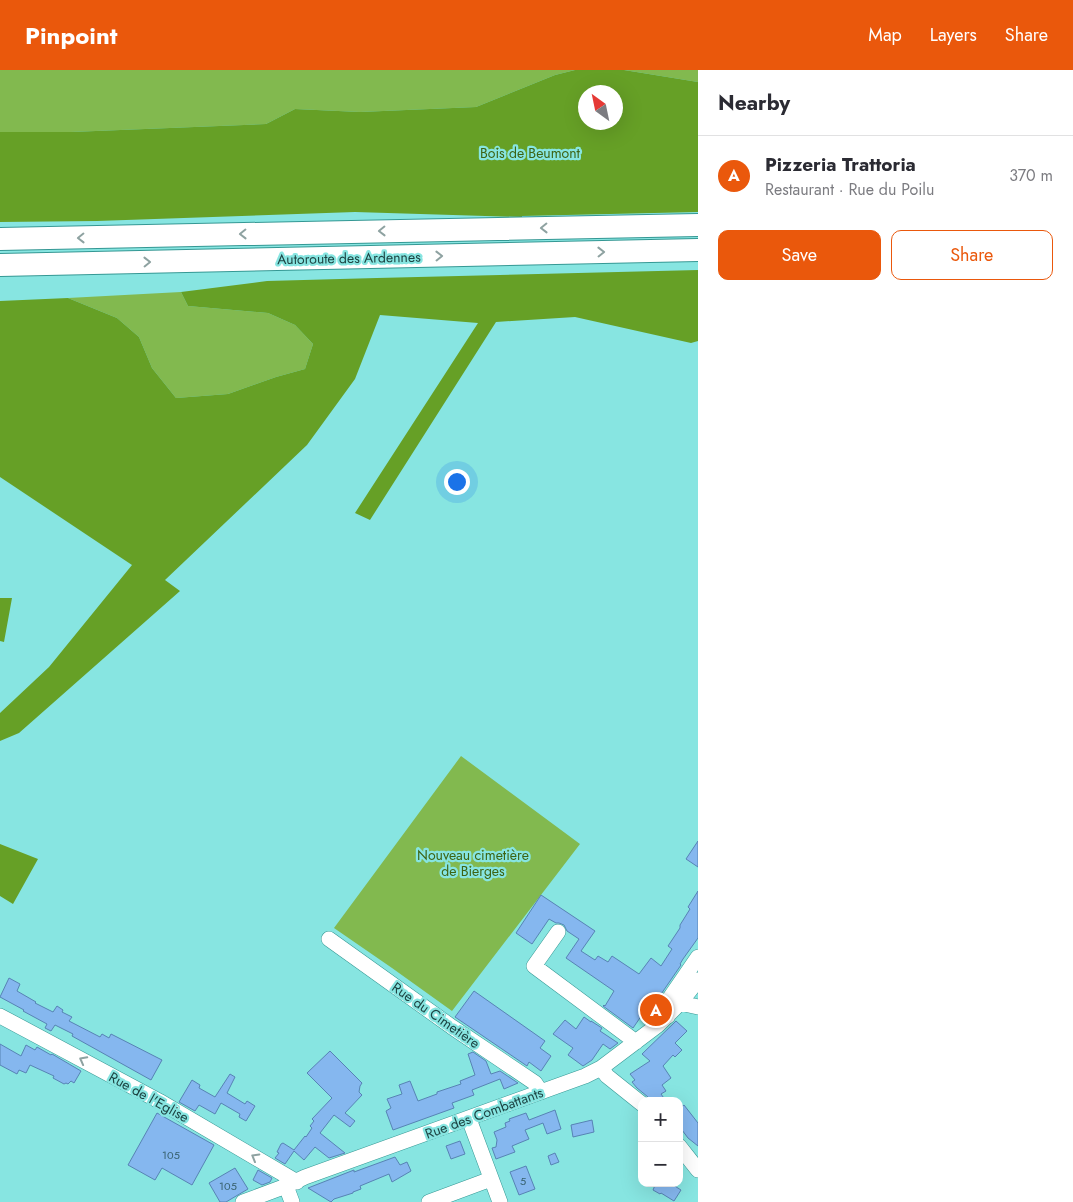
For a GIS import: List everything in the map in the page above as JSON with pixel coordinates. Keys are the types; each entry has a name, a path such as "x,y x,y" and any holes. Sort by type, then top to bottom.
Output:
{"highway":[{"name":"Autoroute des Ardennes","path":"5,236 698,225"},
{"name":"Autoroute des Ardennes","path":"4,267 698,250"}],"street":[{"path":"558,932 534,966 636,1042"},
{"name":"Rue du Cimetière","path":"329,939 452,1027 535,1083 541,1092"},
{"path":"668,1016 665,1005 698,957"},
{"name":"Rue des Combattants","path":"243,1202 305,1177 585,1076 601,1068 668,1016 698,980"},
{"path":"680,1003 698,1007"},
{"name":"Rue de l'Eglise","path":"0,1016 159,1101 291,1184"},
{"path":"601,1068 607,1076 638,1100"},
{"path":"469,1119 500,1202"},
{"path":"683,1151 698,1170"},
{"path":"429,1202 491,1179"},
{"path":"291,1184 292,1202"}],"green space":[{"path":"0,70 575,70 555,75 476,107 360,112 295,109 266,124 71,132 0,132"},
{"name":"Bois de Beumont","path":"575,70 624,70 698,82 698,212 522,217 355,212 97,221 0,222 0,132 71,132 266,124 295,109 360,112 476,107 555,75"},
{"path":"624,70 698,70 698,82"},
{"path":"698,270 698,341 691,343 575,317 496,322 370,520 355,513 478,323 380,315 355,379 307,445 165,580 180,591 19,733 0,741 0,713 49,667 132,565 0,477 0,301 68,298 117,318 139,337 152,368 176,398 228,394 305,369 313,344 295,325 268,313 188,306 181,292 267,281"},
{"path":"181,292 188,306 268,313 295,325 313,344 305,369 228,394 176,398 152,368 139,337 117,318 68,298"},
{"path":"0,598 12,598 4,642 0,641"},
{"name":"Nouveau cimetière de Bierges","path":"461,756 580,844 452,1011 334,928"},
{"path":"0,844 38,859 13,904 0,896"}],"building":[{"path":"698,841 698,867 686,859"},
{"path":"698,891 698,938 657,1000 654,1013 651,1011 648,1015 644,1012 633,1028 603,1006 605,1006 614,991 566,958 579,939 567,931 564,925 549,919 532,944 516,933 541,895 595,931 581,951 595,960 598,956 608,962 612,956 639,974 651,958 661,966 672,949 668,946 680,928 690,909 688,907"},
{"path":"9,978 20,984 17,991 35,1003 53,1012 57,1006 63,1010 62,1012 72,1017 69,1021 100,1037 102,1034 109,1038 111,1034 162,1060 151,1080 55,1025 51,1031 45,1028 47,1024 0,997"},
{"path":"474,991 545,1041 540,1048 551,1056 541,1071 529,1062 527,1066 455,1017"},
{"path":"584,1017 602,1028 600,1031 618,1043 610,1049 603,1044 592,1060 583,1066 568,1055 573,1048 553,1034 565,1020 576,1029"},
{"path":"676,1021 687,1031 675,1043 682,1050 675,1057 673,1055 663,1066 671,1078 662,1085 666,1091 661,1094 663,1097 648,1097 632,1082 635,1080 630,1074 650,1061 642,1054"},
{"path":"0,1044 21,1056 26,1045 35,1050 37,1047 81,1071 74,1083 71,1081 68,1084 64,1084 53,1078 54,1076 30,1065 26,1073 19,1070 17,1074 0,1065"},
{"path":"330,1051 362,1083 359,1092 362,1095 345,1113 355,1121 350,1127 334,1115 320,1133 345,1153 329,1158 315,1147 304,1160 294,1151 285,1164 275,1158 279,1153 277,1152 281,1144 283,1143 294,1150 312,1128 310,1126 314,1121 312,1119 332,1098 307,1073"},
{"path":"473,1052 486,1061 491,1074 500,1071 518,1083 504,1089 500,1079 472,1090 474,1095 452,1103 454,1108 393,1130 386,1111 391,1108 387,1099 402,1094 399,1085 410,1081 418,1101 461,1084 460,1081 475,1075 468,1054"},
{"path":"230,1074 235,1077 227,1093 245,1104 247,1101 255,1106 246,1121 239,1117 240,1114 221,1103 215,1114 199,1105 195,1111 179,1102 192,1080 200,1085 199,1088 215,1097"},
{"path":"683,1106 698,1123 698,1146 683,1131"},
{"path":"555,1110 561,1129 547,1134 543,1123 525,1130 529,1139 512,1146 515,1152 496,1159 492,1148 496,1147 497,1140 494,1132 506,1127 505,1123 510,1121 509,1119 526,1113 529,1120"},
{"path":"157,1113 214,1145 192,1185 162,1168 155,1180 128,1165"},
{"path":"592,1120 594,1132 573,1137 571,1125"},
{"path":"460,1141 465,1154 451,1159 446,1146"},
{"path":"555,1153 559,1162 551,1165 548,1156"},
{"path":"395,1157 400,1165 407,1162 411,1171 392,1182 389,1174 360,1186 361,1189 334,1199 331,1202 308,1188 354,1170 354,1172"},
{"path":"526,1166 535,1189 519,1195 510,1172"},
{"path":"235,1168 248,1189 226,1202 220,1202 209,1183"},
{"path":"258,1170 272,1178 270,1182 262,1185 253,1180"},
{"path":"654,1187 676,1187 681,1190 674,1201 653,1190"}],"place":[{"name":"Pizzeria Trattoria","path":"656,1010"}]}
